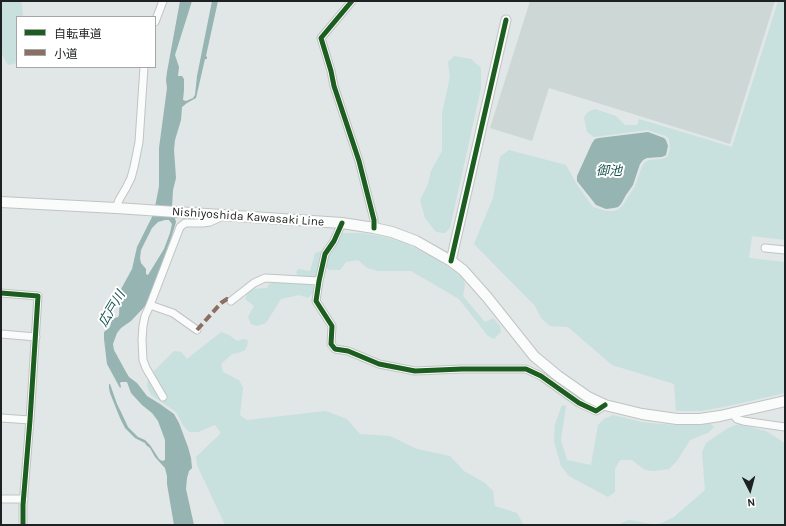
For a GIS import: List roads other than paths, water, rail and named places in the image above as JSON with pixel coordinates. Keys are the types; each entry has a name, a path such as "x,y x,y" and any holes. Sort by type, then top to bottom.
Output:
{"main road":[{"name":"Nishiyoshida Kawasaki Line","path":"1,202 122,208 342,223 392,232 416,241 451,261 463,270 480,288 534,356 576,389 588,397 605,405 642,414 677,419 700,419 785,401"}],"street":[{"path":"156,19 163,1"},
{"path":"352,1 321,38 334,86 359,161 374,220 374,228"},
{"path":"451,261 506,20"},
{"path":"122,208 119,200 131,178 138,142 144,68"},
{"path":"162,397 143,360 142,345 145,316 180,227 185,223 210,222 224,215"},
{"path":"342,223 334,241 325,254 316,301 332,326 331,344 335,348 348,351 379,364 415,371 526,369 541,376 579,403 596,410 605,405"},
{"path":"765,248 785,250"},
{"path":"231,301 254,283 265,278 319,281"},
{"path":"1,293 38,296 23,525"},
{"path":"150,306 173,313 197,330"},
{"path":"1,334 36,337"},
{"path":"732,413 737,419 743,421 785,427"},
{"path":"1,418 30,420"},
{"path":"1,499 24,500"}],"water":[{"path":"180,1 192,1 175,55 179,67 178,76 182,76 184,79 183,100 186,101 193,98 195,95 197,76 212,1 218,1 206,56 207,59 205,59 196,98 182,107 181,120 175,140 174,150 176,178 173,190 172,207 176,222 148,303 131,321 121,328 117,333 113,344 114,350 129,377 137,383 147,396 174,414 179,423 191,458 192,468 189,471 187,478 186,489 194,525 174,525 165,468 145,443 135,438 125,428 120,418 110,393 109,384 128,427 138,437 145,440 150,445 159,459 162,461 165,460 165,440 158,421 152,413 131,393 127,382 121,382 120,388 107,364 104,339 104,332 110,327 112,319 118,317 119,315 120,291 132,269 137,247 152,217 156,202 159,186 159,148 167,88 167,72","holes":["169,220 172,224 164,249 148,275 146,274 146,269 141,263 141,250 152,228 158,222"]},
{"name":"御池","path":"648,132 666,140 668,146 666,155 643,160 640,164 633,185 618,207 606,209 596,205 577,181 577,176 592,143 595,139 599,138"}],"water label":[{"name":"広戸川","path":"112,309"}]}
